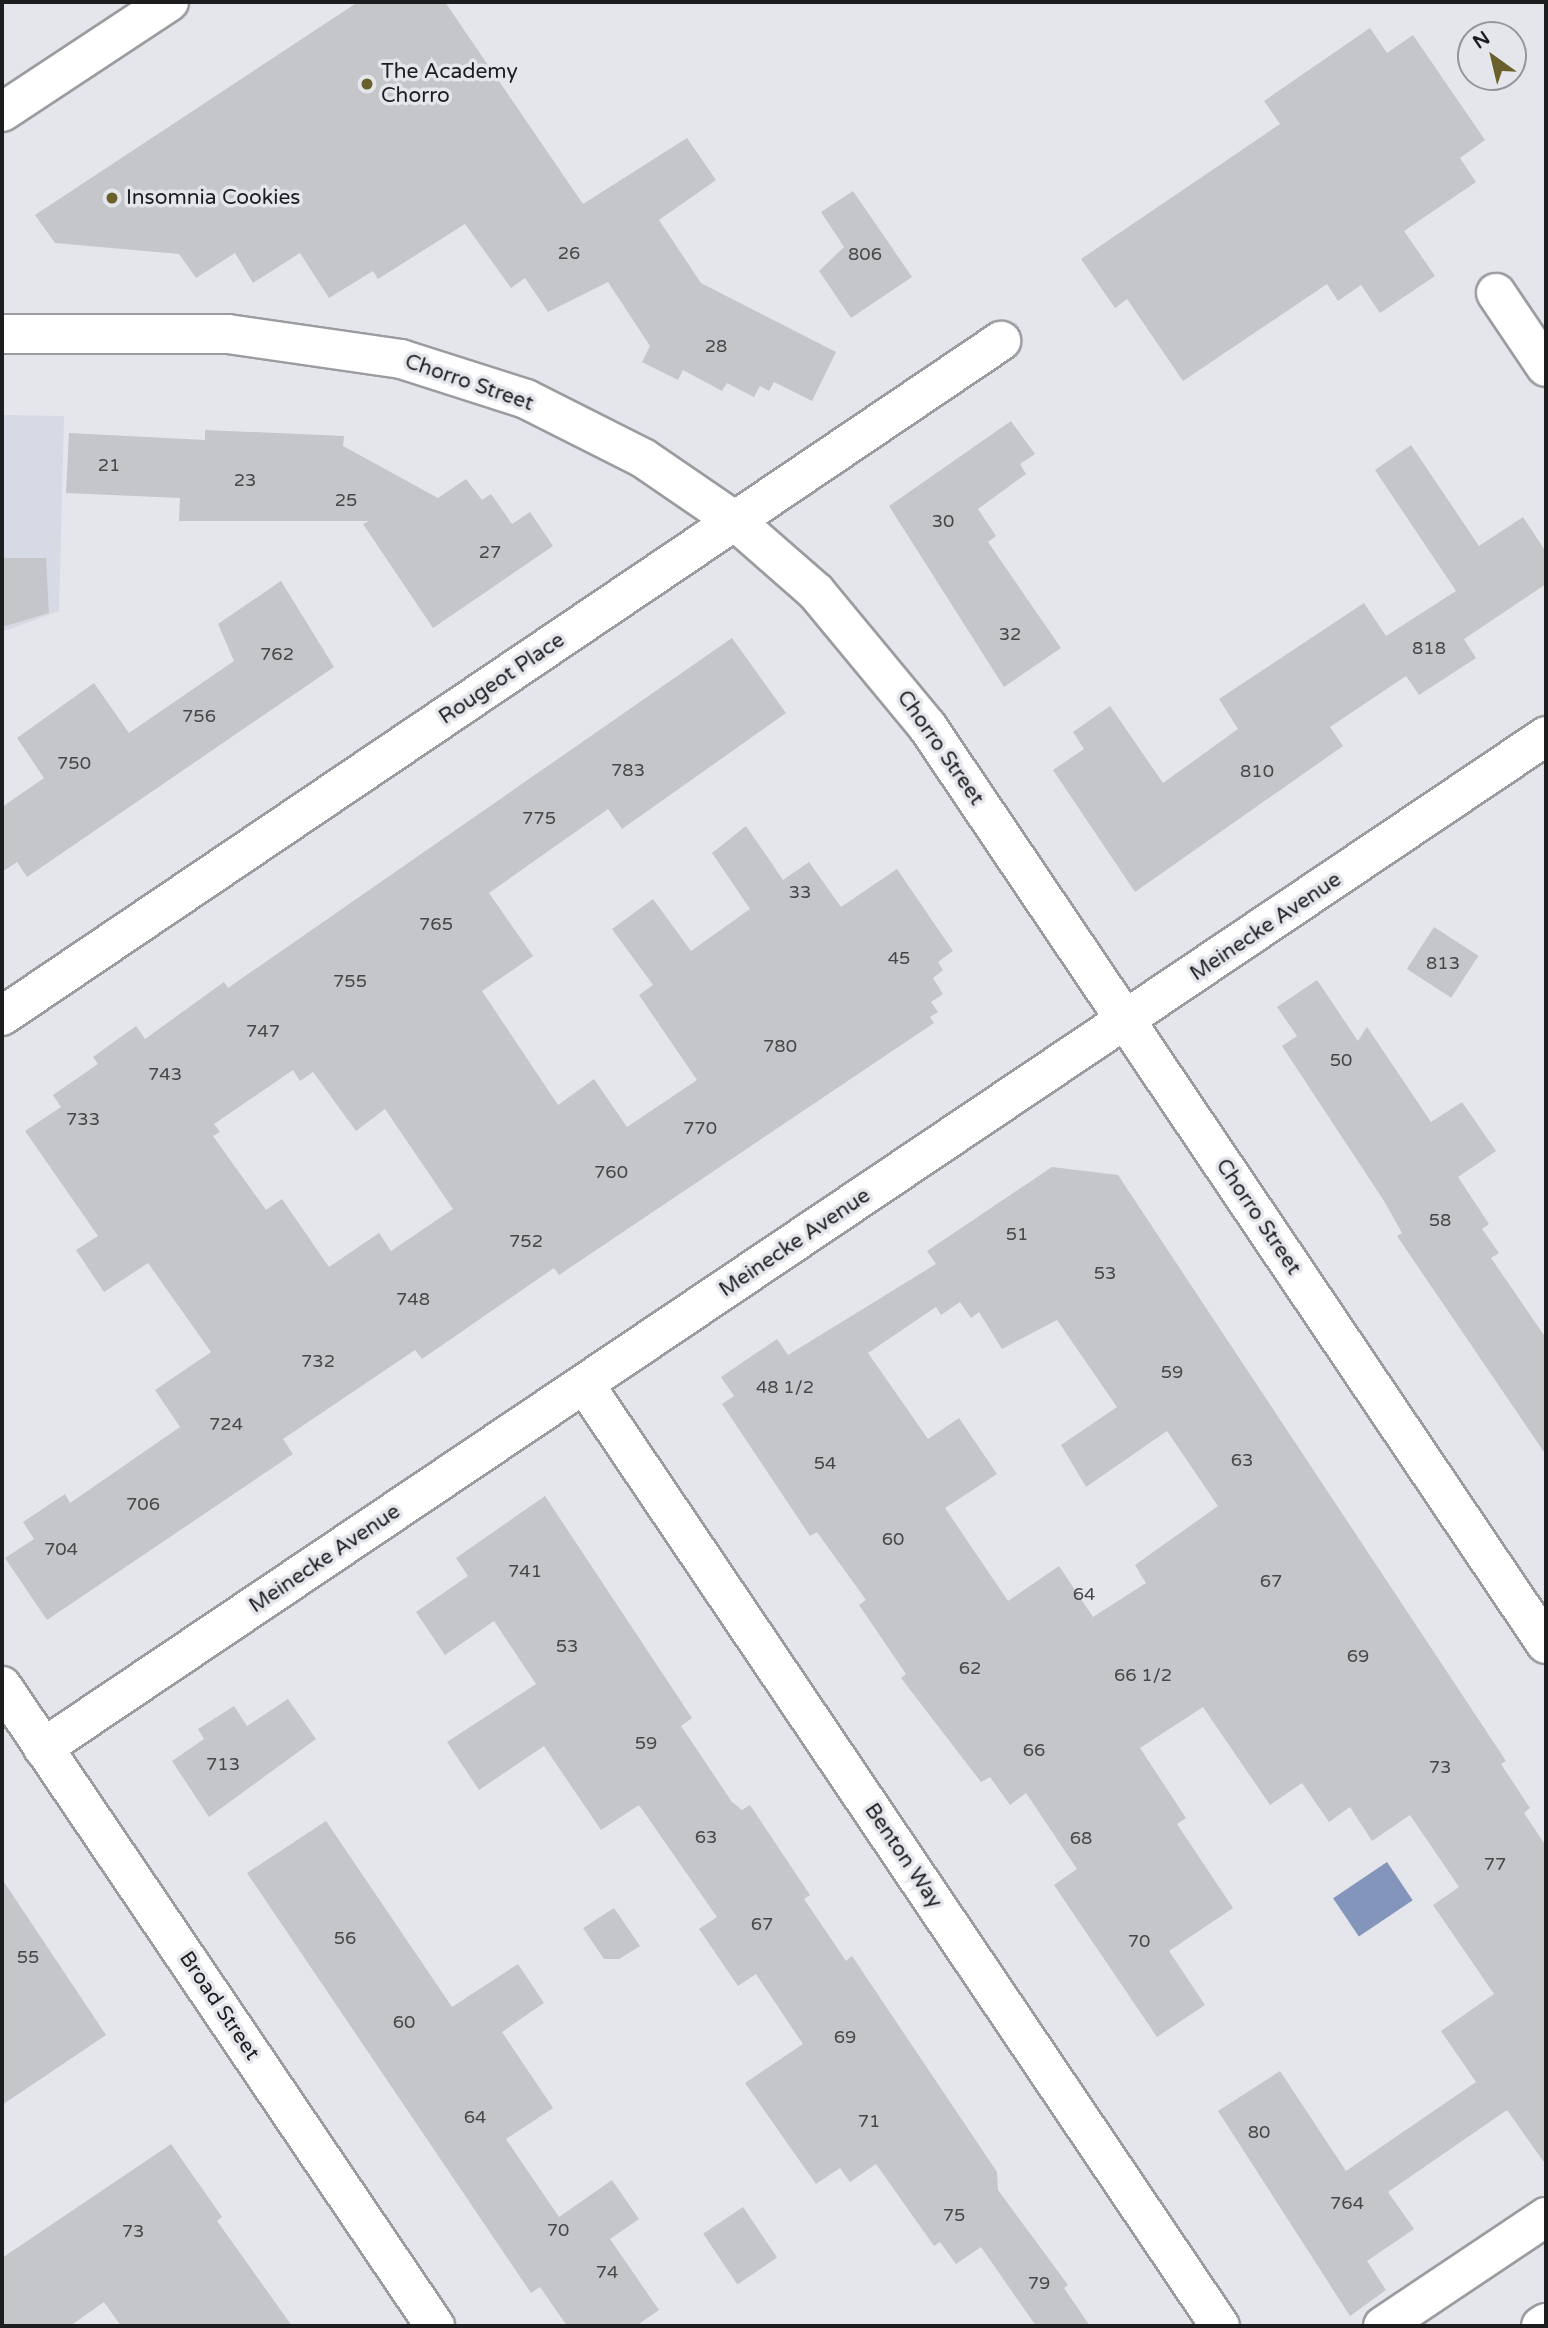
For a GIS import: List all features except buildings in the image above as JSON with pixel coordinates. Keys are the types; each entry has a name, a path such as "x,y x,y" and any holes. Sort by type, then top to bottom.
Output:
{"street":[{"path":"2,112 169,2"},
{"path":"1496,293 1546,367"},
{"name":"Chorro Street","path":"2,334 228,334 401,359 526,399 643,458 735,521 816,592 875,656 1546,1644"},
{"name":"Rougeot Place","path":"2,1016 1001,341"},
{"name":"Meinecke Avenue","path":"43,1748 1126,1022 1546,736"},
{"name":"Benton Way","path":"585,1385 1220,2326"},
{"name":"Broad Street","path":"2,1686 435,2326"},
{"path":"1383,2326 1546,2217"},
{"path":"1541,2326 1546,2323"}],"shaded area":[{"path":"2,415 64,416 59,611 2,632"}],"water":[{"path":"1387,1862 1413,1900 1359,1936 1333,1898"}],"place":[{"name":"The Academy Chorro","path":"367,84"},
{"name":"Insomnia Cookies","path":"112,198"}]}
